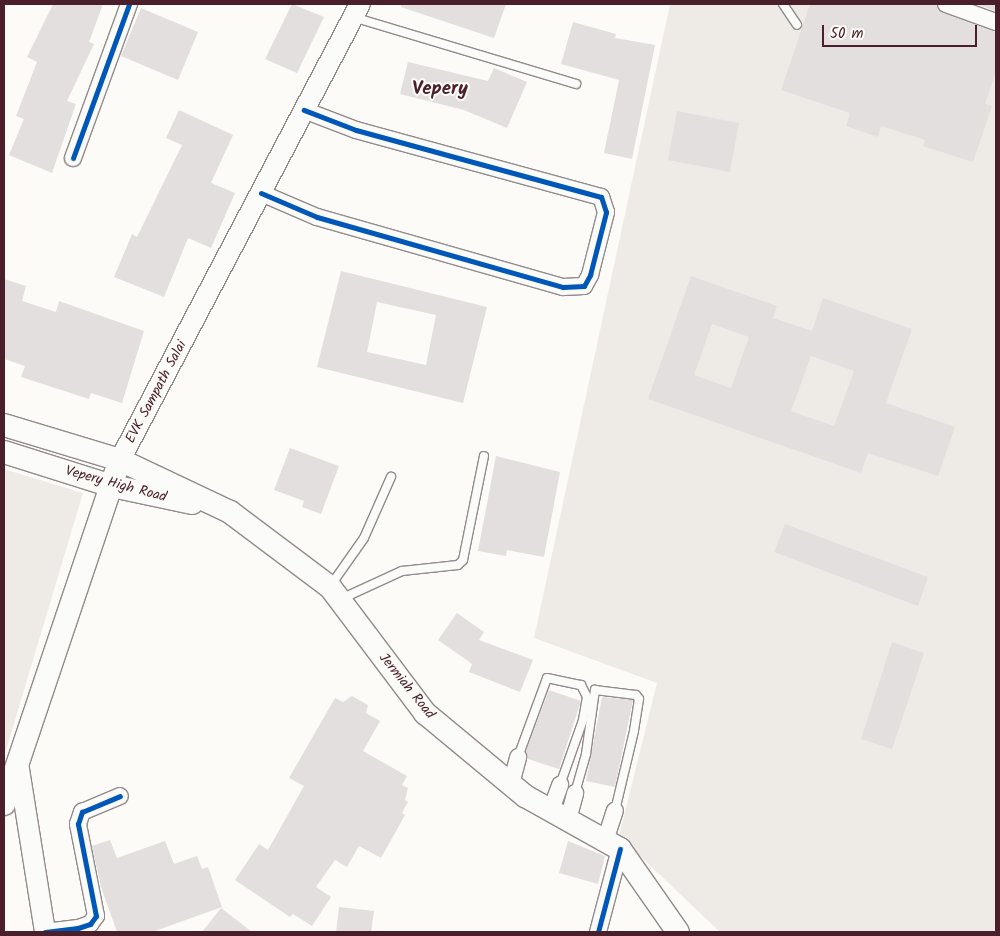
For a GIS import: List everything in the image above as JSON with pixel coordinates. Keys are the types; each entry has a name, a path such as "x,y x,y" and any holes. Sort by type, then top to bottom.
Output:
{"main road":[{"name":"Vepery High Road","path":"4,425 120,460"},
{"name":"Vepery High Road","path":"4,452 112,486 230,512"},
{"name":"EVK Sampath Salai","path":"4,804 120,460"},
{"name":"Jermiah Road","path":"120,460 230,512 335,593 425,713 511,784 613,845 678,932"}],"street":[{"path":"72,158 129,4"},
{"path":"946,4 996,22"},
{"name":"EVK Sampath Salai","path":"120,460 304,110 355,8"},
{"path":"261,192 317,217 563,287 584,286 590,276 606,212 601,197 356,130 304,110"},
{"path":"511,784 518,757"},
{"path":"18,763 45,932 78,928 90,924 96,916 78,824 82,812 120,796"},
{"path":"560,784 560,815"},
{"path":"560,815 576,793"},
{"path":"598,932 613,845 615,811"}],"lane":[{"path":"783,4 797,25"},
{"path":"355,8 576,84"},
{"path":"335,593 402,571 458,565 463,560 484,456"},
{"path":"335,593 364,538 391,478"},
{"path":"518,757 547,678 581,685 587,697 582,720 560,784"},
{"path":"576,793 586,754 595,690 636,695 638,705 632,745 615,811"}],"shaded area":[{"path":"670,4 899,4 996,34 996,932 720,932 619,836 657,683 534,638"},
{"path":"4,469 83,493 4,757"}],"building":[{"path":"53,4 103,4 89,42 94,44 67,101 76,104 52,173 9,155 24,119 16,116 37,62 27,57"},
{"path":"292,4 324,17 297,73 265,59"},
{"path":"401,4 506,4 494,38 401,7"},
{"path":"810,4 936,4 943,13 996,32 996,72 985,104 992,106 973,162 923,146 925,140 881,126 878,137 846,126 850,113 781,90"},
{"path":"975,4 996,4 996,11"},
{"path":"141,8 198,32 178,80 121,56"},
{"path":"573,22 616,34 615,38 655,45 632,159 604,153 619,80 561,64"},
{"path":"408,62 488,81 494,68 527,82 507,128 464,110 400,94"},
{"path":"179,110 233,135 211,183 235,193 211,248 188,238 164,297 114,277 132,234 137,237 182,145 166,138"},
{"path":"677,111 739,123 730,172 668,160"},
{"path":"341,271 487,307 463,403 317,367","holes":["377,302 436,315 426,365 367,352"]},
{"path":"691,276 777,306 773,318 812,331 823,298 912,329 886,403 955,427 938,476 868,453 861,473 648,399","holes":["712,324 749,337 731,388 694,375","811,356 854,371 834,426 791,411"]},
{"path":"4,279 26,286 22,301 56,312 59,301 144,331 122,403 91,393 89,399 21,377 25,366 4,359"},
{"path":"290,448 339,466 321,514 302,507 304,501 274,490"},
{"path":"496,456 560,472 544,557 507,550 506,556 478,551"},
{"path":"785,524 928,577 918,606 774,552"},
{"path":"457,613 484,632 479,640 533,660 520,692 469,672 472,664 438,640"},
{"path":"892,642 924,653 892,749 861,739"},
{"path":"549,690 581,701 559,769 528,759 526,751"},
{"path":"352,696 368,705 366,713 380,721 363,751 407,776 402,785 408,788 405,800 408,802 402,813 405,815 381,858 359,846 347,867 335,860 316,887 331,897 312,926 293,914 290,917 235,880 259,844 268,850 304,786 289,778 335,698 343,702"},
{"path":"602,697 633,700 615,787 586,781"},
{"path":"110,840 117,858 165,841 174,864 197,856 202,869 208,867 222,907 152,932 117,932 101,887 92,846"},
{"path":"568,841 605,856 598,884 559,873"},
{"path":"339,907 374,911 371,932 336,932"},
{"path":"221,908 252,932 202,932"}],"cycle path":[{"path":"73,158 129,4"},
{"path":"261,193 317,217 563,287 584,286 590,275 606,212 601,197 356,130 304,110"},
{"path":"45,932 78,928 90,924 96,916 78,824 82,812 120,796"},
{"path":"598,932 620,849"}],"district":[{"name":"Vepery","path":"440,90"}]}
